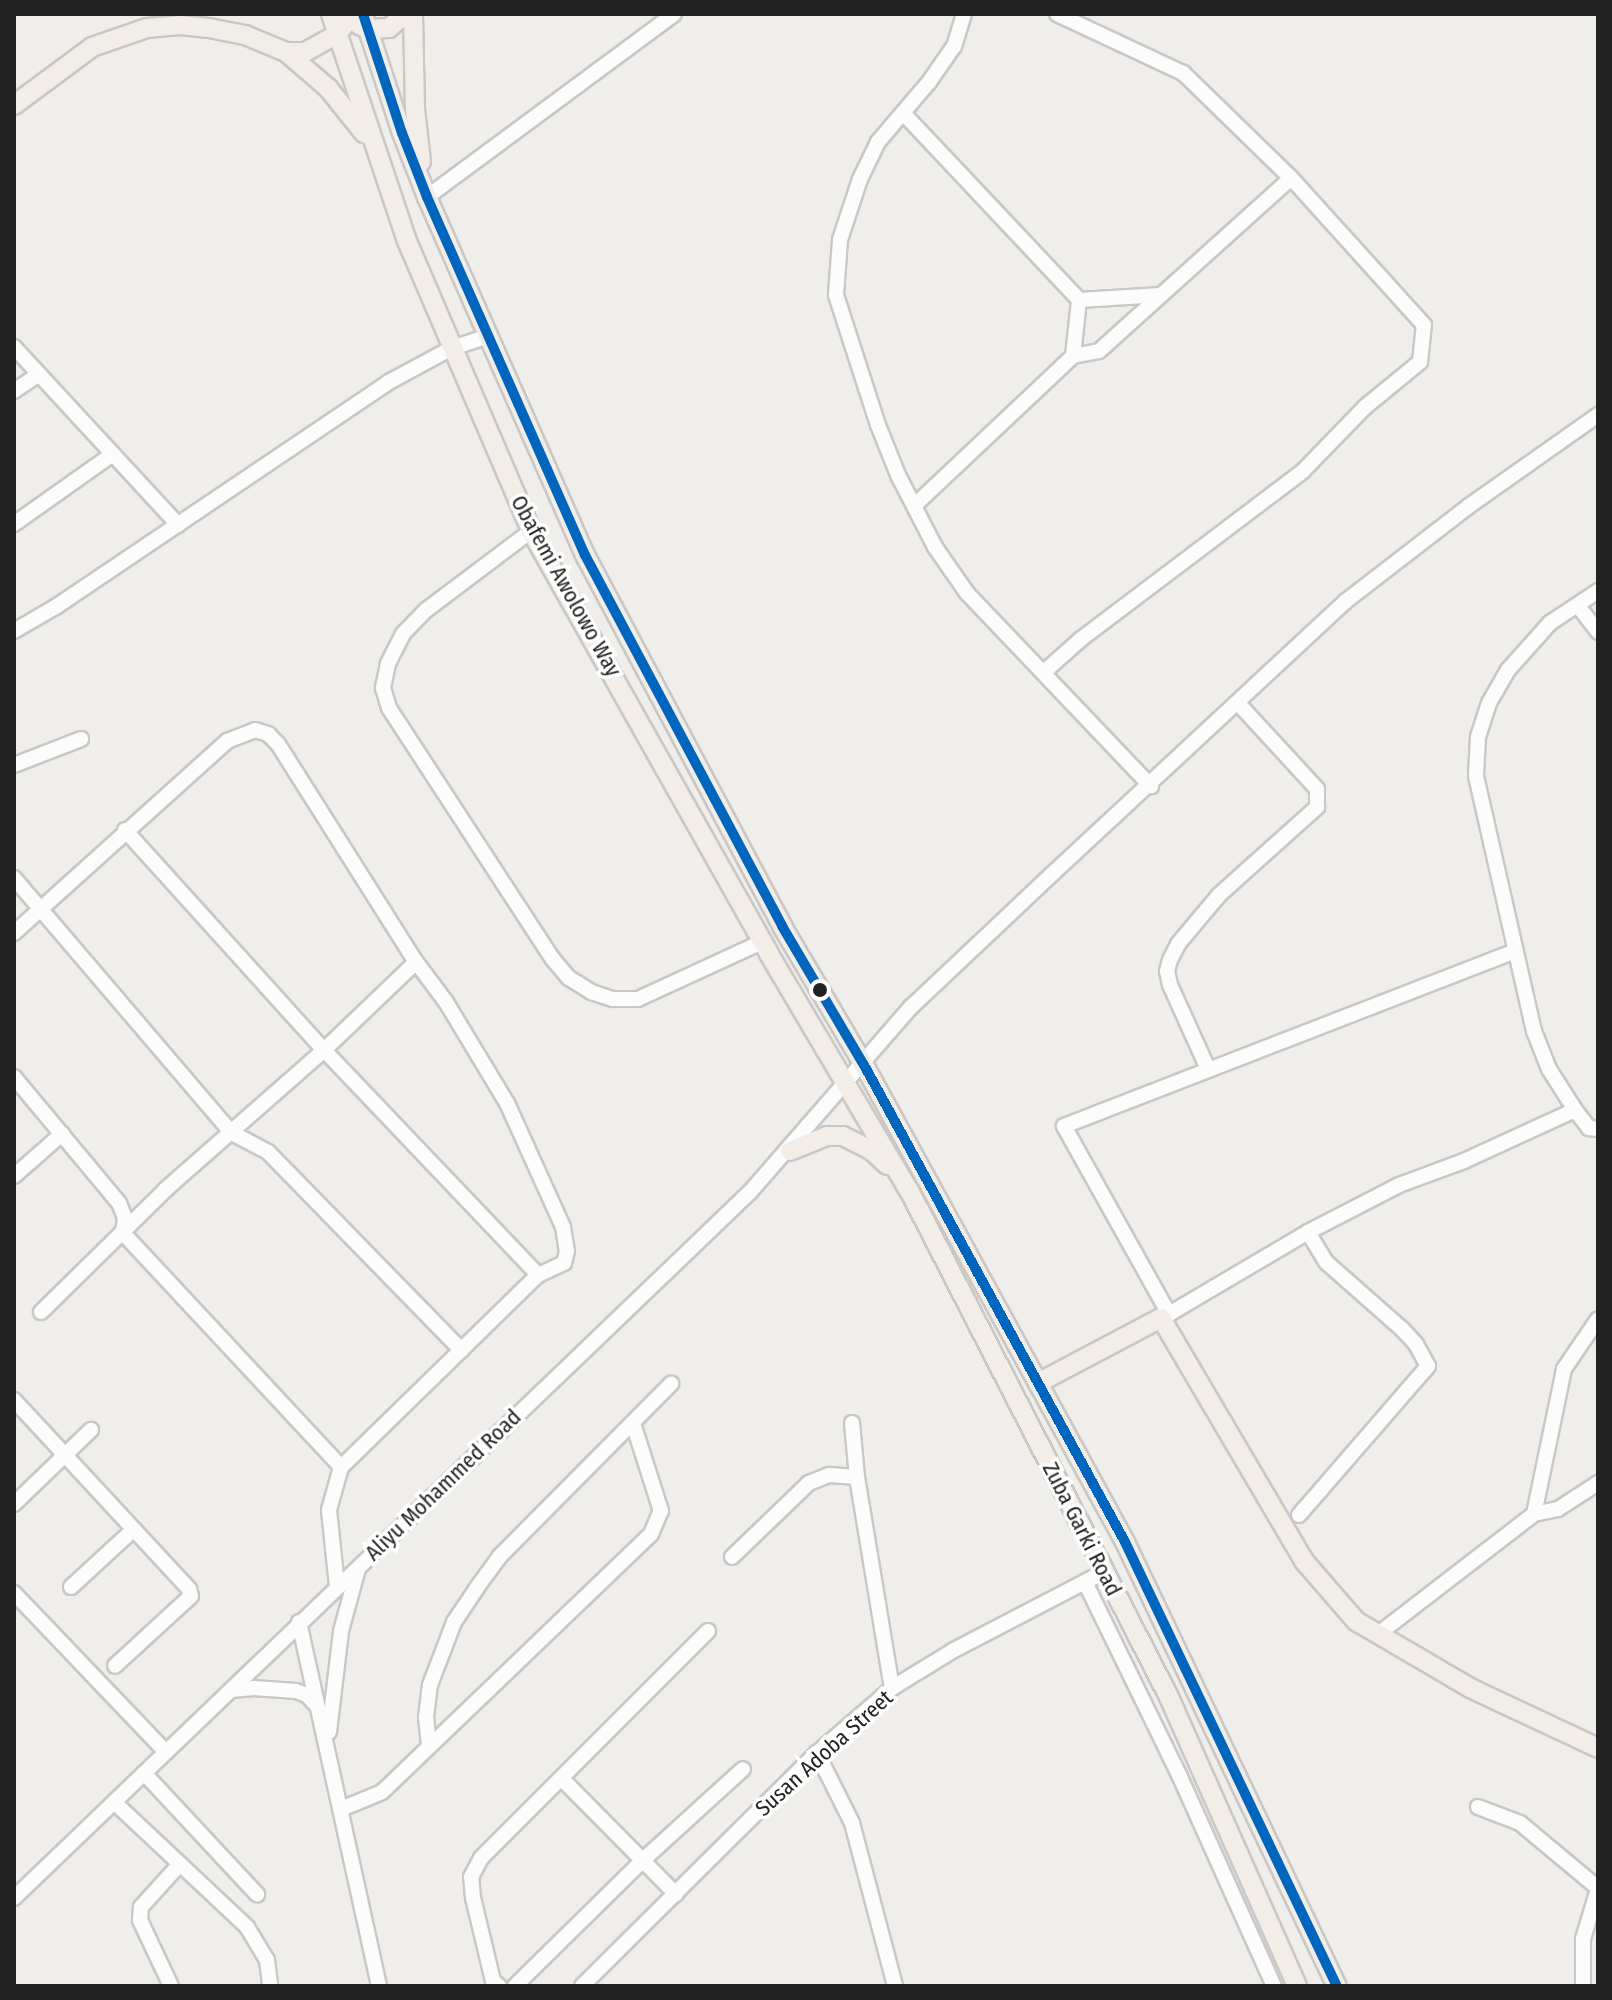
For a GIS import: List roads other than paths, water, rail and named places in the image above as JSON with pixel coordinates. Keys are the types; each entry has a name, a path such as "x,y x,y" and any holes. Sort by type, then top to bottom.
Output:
{"main road":[{"name":"Obafemi Awolowo Way","path":"331,14 371,142 452,348 531,531 845,1084"},
{"path":"286,52 305,52 337,34 356,18 389,28 405,14"},
{"path":"413,14 416,132 427,197"},
{"name":"Obafemi Awolowo Way","path":"356,18 427,197 585,555 782,926 864,1065"},
{"path":"14,105 92,47 147,28 180,25 209,28 245,35 286,52 328,88 371,142"},
{"name":"Zuba Garki Road","path":"864,1065 1125,1542 1337,1986"},
{"name":"Zuba Garki Road","path":"845,1084 910,1192 1169,1697 1297,1986"},
{"path":"790,1151 827,1136 843,1136 871,1150 910,1192"},
{"path":"1038,1383 1165,1316 1304,1561 1356,1621 1470,1688 1598,1748"}],"street":[{"path":"427,197 674,14"},
{"path":"964,14 954,46 904,114 878,142 860,179 840,240 836,295 878,425 898,475 935,547 967,593 1151,786"},
{"path":"1044,672 1084,637 1303,471 1365,407 1420,362 1424,325 1291,178 1183,73 1057,14"},
{"path":"904,114 1079,300 1073,356"},
{"path":"915,505 1073,356 1099,351 1291,178"},
{"path":"1079,300 1162,295"},
{"path":"14,631 178,525 387,383 452,348 489,336"},
{"path":"14,347 178,525"},
{"path":"14,391 39,374"},
{"name":"Aliyu Mohammed Road","path":"14,1898 790,1151 911,1007 1346,601 1469,506 1598,415"},
{"path":"14,524 113,454"},
{"path":"531,531 426,610 403,634 388,664 383,688 389,708 552,958 580,985 613,999 638,999 762,942"},
{"path":"1598,591 1550,623 1528,643 1489,703 1478,737 1476,776 1534,1031 1549,1069 1575,1110 1589,1128 1598,1129"},
{"path":"1578,606 1598,632"},
{"path":"1208,1069 1170,985 1167,971 1170,960 1178,944 1219,895 1317,807 1317,789 1238,703"},
{"path":"14,933 227,741 255,730 268,734 278,744 416,962 446,1002 507,1103 563,1227 567,1251 564,1263 538,1275 341,1467 329,1510 337,1586"},
{"path":"14,765 81,739"},
{"path":"125,830 324,1050 538,1275"},
{"path":"14,878 232,1133 268,1152 461,1350"},
{"path":"1515,951 1064,1126 1165,1316 1308,1232 1399,1185 1464,1161 1575,1110"},
{"path":"41,1312 416,962"},
{"path":"14,1077 119,1203 125,1218 123,1233"},
{"path":"14,1176 62,1134"},
{"path":"1299,1515 1422,1377 1428,1366 1416,1344 1402,1329 1326,1262 1308,1232"},
{"path":"123,1233 341,1467"},
{"path":"1534,1514 1564,1369 1598,1319"},
{"path":"429,1745 426,1717 430,1685 454,1622 500,1556 671,1384"},
{"path":"14,1400 189,1589 191,1596 115,1666"},
{"path":"341,1809 382,1792 651,1534 661,1511 657,1488 633,1423"},
{"path":"852,1423 857,1477 892,1688"},
{"path":"16,1499 91,1430"},
{"path":"732,1557 809,1483 829,1475 857,1477"},
{"path":"1377,1635 1534,1514 1558,1509 1598,1483"},
{"path":"71,1587 133,1530"},
{"path":"327,1745 344,1615 362,1562"},
{"name":"Susan Adoba Street","path":"582,1986 817,1753 892,1688 954,1650 1104,1572"},
{"path":"1085,1582 1180,1777 1274,1986"},
{"path":"14,1593 166,1752"},
{"path":"299,1622 379,1986"},
{"path":"499,1986 493,1981 471,1877 481,1858 708,1631"},
{"path":"231,1690 296,1691 307,1695 319,1709"},
{"path":"817,1753 852,1823 895,1986"},
{"path":"515,1986 643,1860 743,1769"},
{"path":"144,1773 257,1894"},
{"path":"562,1779 676,1894"},
{"path":"114,1802 247,1927 267,1960 270,1986"},
{"path":"1478,1807 1520,1823 1598,1888 1583,1939 1583,1986"},
{"path":"171,1986 140,1920 141,1907 180,1864"}]}
